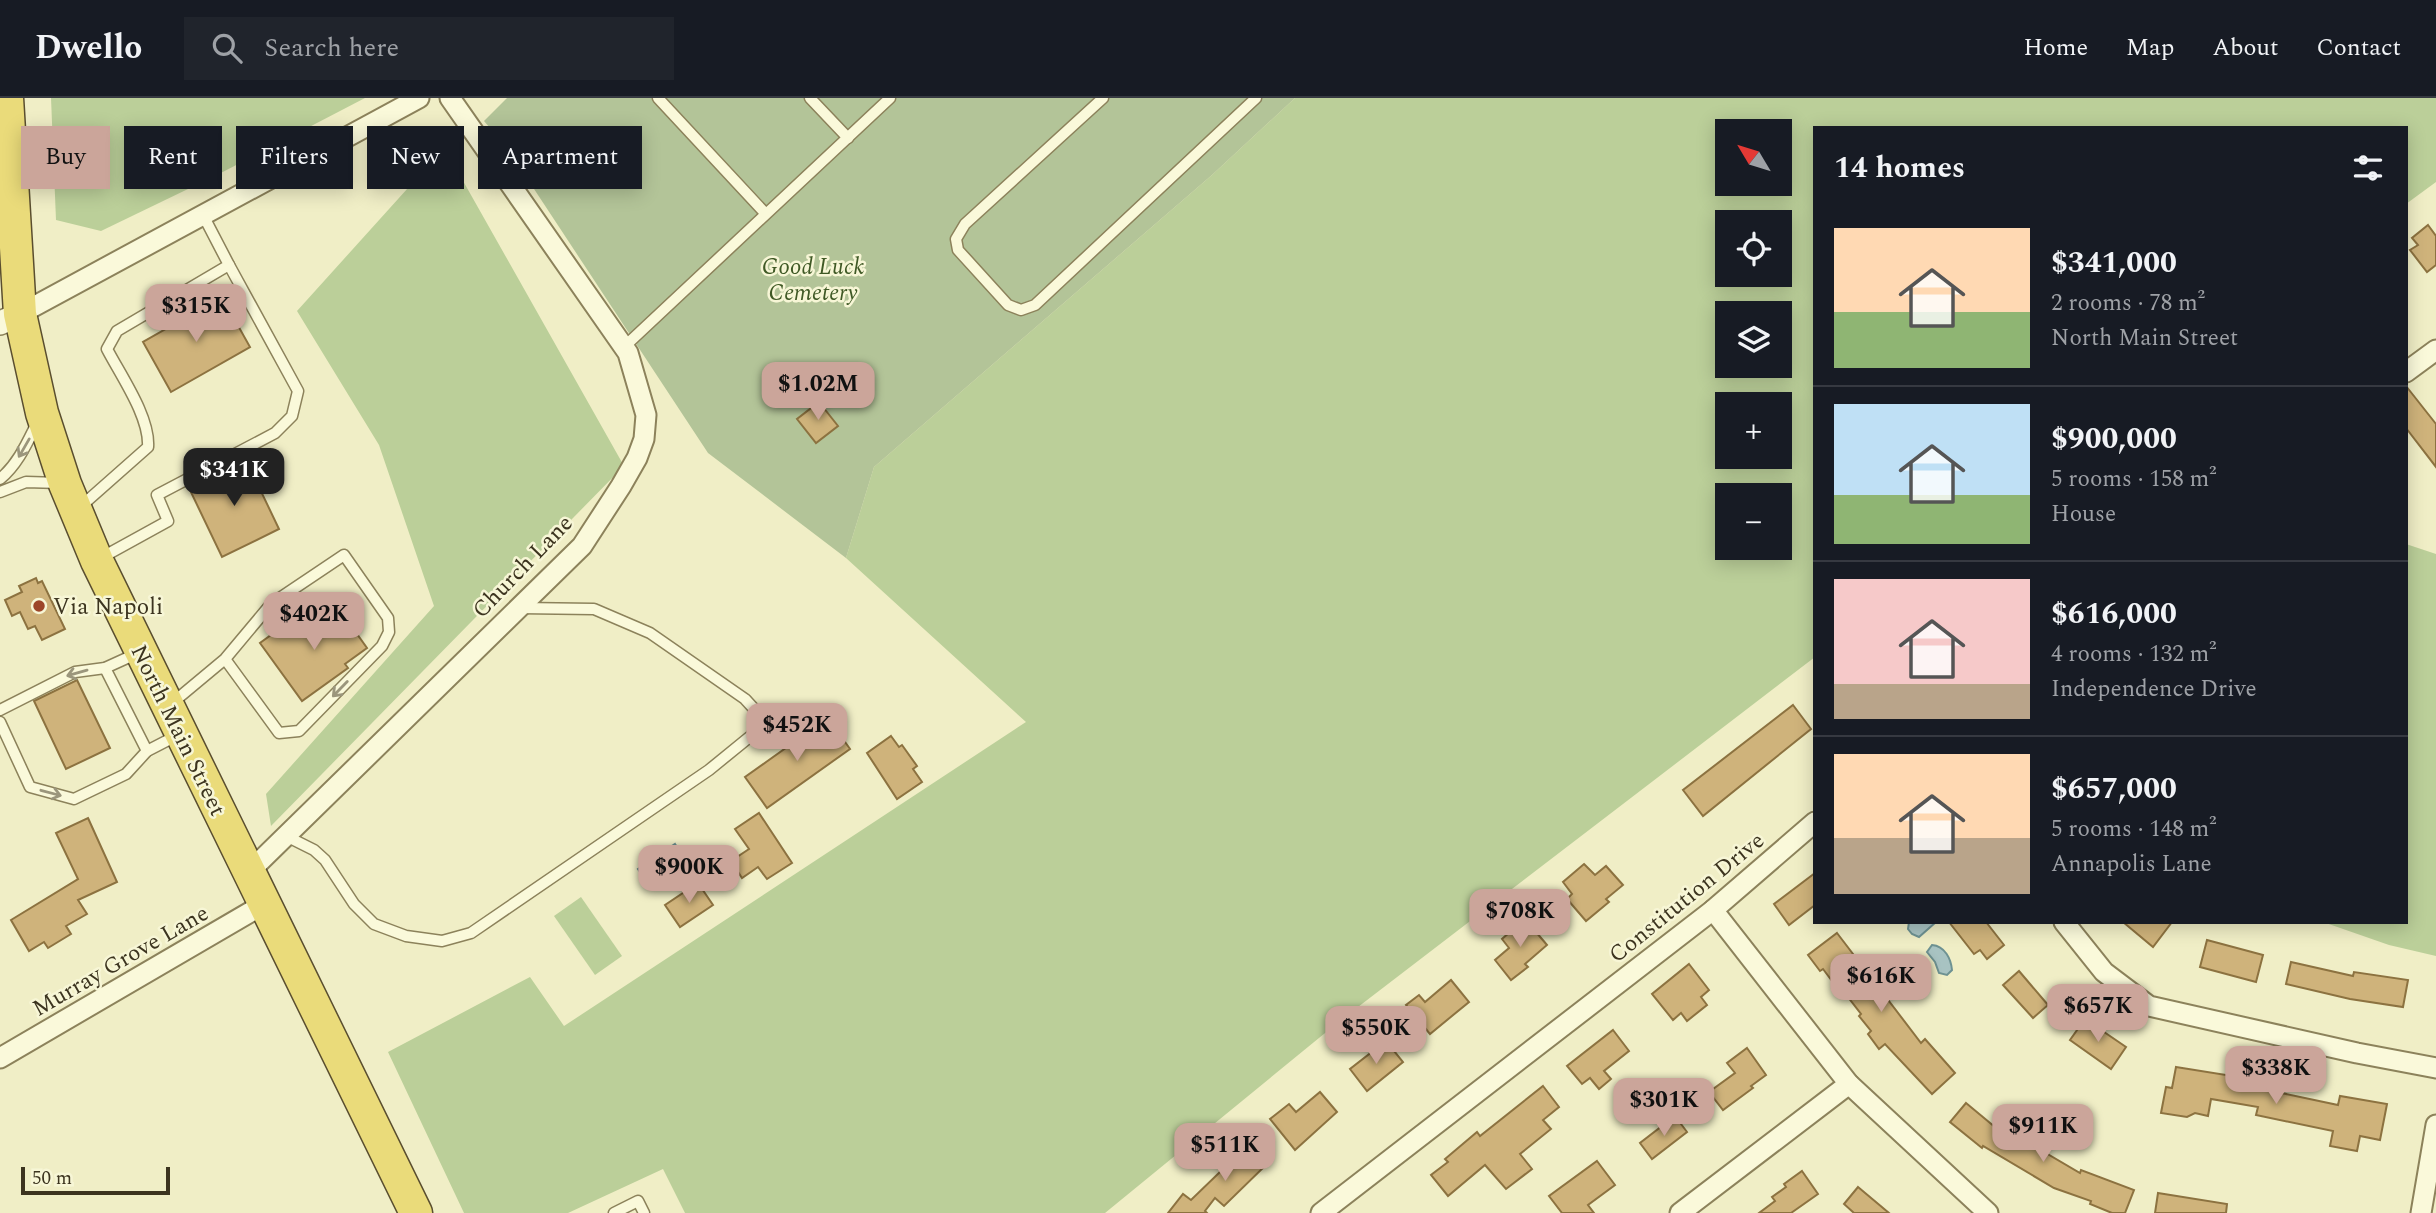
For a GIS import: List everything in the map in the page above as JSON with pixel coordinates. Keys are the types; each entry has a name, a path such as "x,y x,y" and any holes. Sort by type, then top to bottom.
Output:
{"highway":[{"name":"North Main Street","path":"7,98 10,318 71,497 97,561 416,1213"}],"street":[{"path":"10,318 419,98"},
{"name":"Church Lane","path":"248,873 582,546 637,458 644,439 646,415 628,353 450,98"},
{"path":"2408,371 2436,350"},
{"name":"Constitution Drive","path":"1321,1213 1713,909 1813,824"},
{"name":"Murray Grove Lane","path":"0,1058 264,904"},
{"path":"1713,909 1849,1084 1988,1213"},
{"path":"2066,924 2104,972 2149,1006 2436,1068"},
{"path":"1680,1213 1849,1084"},
{"path":"2421,1213 2436,1125"}],"lane":[{"path":"658,98 765,213"},
{"path":"810,98 848,138"},
{"path":"624,347 890,98"},
{"path":"1100,99 965,224 956,239 958,250 1007,305 1021,310 1035,305 1256,98"},
{"path":"97,561 168,521 157,495 275,433 292,416 298,391 203,215"},
{"path":"0,492 26,482 71,497 148,447 149,435 141,413 107,349 117,331 229,265"},
{"path":"0,479 23,451 43,413"},
{"path":"0,722 30,787 74,799 126,774 271,604 344,555 388,618 390,632 382,646 299,731 279,733 225,659"},
{"path":"286,835 314,850 325,860 354,904 374,924 406,936 442,941 471,933 698,778 752,735 756,725 756,710 745,699 650,633 594,609 519,608"},
{"path":"0,710 75,672 105,668 141,651"},
{"path":"105,668 147,751"},
{"path":"614,1213 638,1201 644,1213"}],"green space":[{"path":"51,98 365,98 311,126 236,126 236,165 222,172 222,126 124,126 124,189 188,189 101,231 56,220 55,189 110,189 110,126 52,126"},
{"name":"Good Luck Cemetery","path":"507,98 1295,98 1212,175 874,467 846,558 708,453 534,189 642,189 642,126 488,126 484,121"},
{"path":"1295,98 2436,98 2436,182 2408,203 2408,126 1813,126 1813,659 1341,1020 1105,1213 685,1213 663,1169 568,1213 464,1213 388,1052 530,977 564,1026 1026,722 846,558 874,467 1212,175"},
{"path":"464,183 624,466 271,826 266,794 434,606 379,445 297,311 407,189 464,189"},
{"path":"2408,545 2436,554 2436,956 2389,945 2329,924 2408,924"},
{"path":"581,897 622,956 595,975 554,916"}],"water":[{"path":"675,844 687,862 650,887 638,869"},
{"path":"1909,924 1934,924 1919,937 1908,929"},
{"path":"1932,945 1944,950 1949,958 1952,970 1947,975 1939,973 1927,952"}],"building":[{"path":"2428,225 2436,236 2436,265 2427,272 2410,250 2418,245 2412,238"},
{"path":"222,297 250,347 171,392 143,342"},
{"path":"2408,389 2436,424 2436,467 2408,431"},
{"path":"819,402 838,426 816,443 797,419"},
{"path":"246,460 279,529 222,557 189,488"},
{"path":"36,578 38,583 42,581 65,629 42,640 35,626 28,629 20,612 12,616 5,600 22,592 19,586"},
{"path":"323,609 332,621 342,613 367,648 345,664 348,668 302,701 260,643 282,627 287,635"},
{"path":"77,680 110,748 66,769 34,701"},
{"path":"1793,705 1811,729 1703,816 1683,790"},
{"path":"828,718 850,749 767,808 745,777"},
{"path":"891,736 899,747 902,745 917,766 913,769 922,782 897,799 867,753"},
{"path":"759,813 792,863 767,879 758,867 742,878 731,861 749,849 735,829"},
{"path":"88,818 117,882 78,900 87,914 66,926 71,934 48,948 44,942 29,951 11,920 78,879 56,833"},
{"path":"1584,864 1595,875 1606,866 1623,885 1606,899 1609,902 1586,921 1567,899 1572,894 1563,882"},
{"path":"1813,875 1813,907 1789,925 1774,904"},
{"path":"698,883 713,905 680,927 665,905"},
{"path":"1525,919 1547,945 1525,964 1528,967 1511,980 1495,960 1509,948 1502,939"},
{"path":"1951,924 1988,924 2004,945 1987,959 1980,950 1974,954"},
{"path":"2125,924 2170,924 2153,947"},
{"path":"1837,933 1921,1043 1925,1039 1955,1073 1932,1094 1885,1044 1879,1049 1868,1034 1871,1031 1859,1016 1861,1014 1837,983 1835,985 1823,969 1820,971 1808,955"},
{"path":"2207,940 2263,955 2256,982 2200,967"},
{"path":"2291,962 2353,976 2354,972 2408,980 2403,1007 2350,999 2286,984"},
{"path":"1689,964 1709,990 1701,997 1707,1005 1687,1021 1681,1013 1673,1020 1652,994"},
{"path":"2019,971 2048,1005 2033,1018 2003,985"},
{"path":"1451,980 1469,1002 1430,1034 1406,1005 1419,995 1425,1002"},
{"path":"2085,1019 2126,1047 2111,1069 2070,1040"},
{"path":"1613,1030 1629,1051 1604,1071 1611,1079 1599,1089 1590,1078 1582,1084 1567,1066"},
{"path":"1386,1041 1403,1062 1367,1091 1350,1069"},
{"path":"1747,1048 1766,1075 1723,1110 1709,1092 1735,1073 1727,1063"},
{"path":"2176,1067 2245,1078 2244,1085 2338,1105 2340,1096 2387,1104 2380,1140 2360,1136 2357,1151 2330,1146 2333,1131 2256,1115 2258,1107 2211,1099 2208,1116 2195,1113 2187,1117 2161,1113 2166,1087 2172,1088"},
{"path":"1543,1086 1559,1107 1543,1120 1551,1129 1520,1154 1532,1169 1506,1189 1485,1165 1448,1196 1431,1175 1448,1162 1445,1159 1477,1132 1480,1136"},
{"path":"1320,1092 1337,1112 1295,1150 1270,1119 1289,1104 1296,1112"},
{"path":"1966,1103 2013,1142 2017,1136 2080,1173 2081,1170 2134,1190 2125,1213 2112,1213 2090,1204 2091,1201 2054,1188 1983,1146 1982,1148 1950,1122"},
{"path":"1675,1116 1687,1132 1652,1159 1640,1143"},
{"path":"1250,1143 1269,1162 1224,1206 1215,1198 1205,1211 1207,1213 1168,1213 1183,1194 1191,1200"},
{"path":"1597,1161 1615,1185 1588,1205 1594,1213 1562,1213 1549,1196"},
{"path":"1802,1171 1818,1194 1791,1213 1759,1213 1775,1201 1772,1197 1786,1187 1784,1184"},
{"path":"1858,1187 1889,1213 1854,1213 1844,1204"},
{"path":"2158,1193 2227,1204 2226,1213 2155,1213"}],"place":[{"name":"Via Napoli","path":"39,606"}]}
